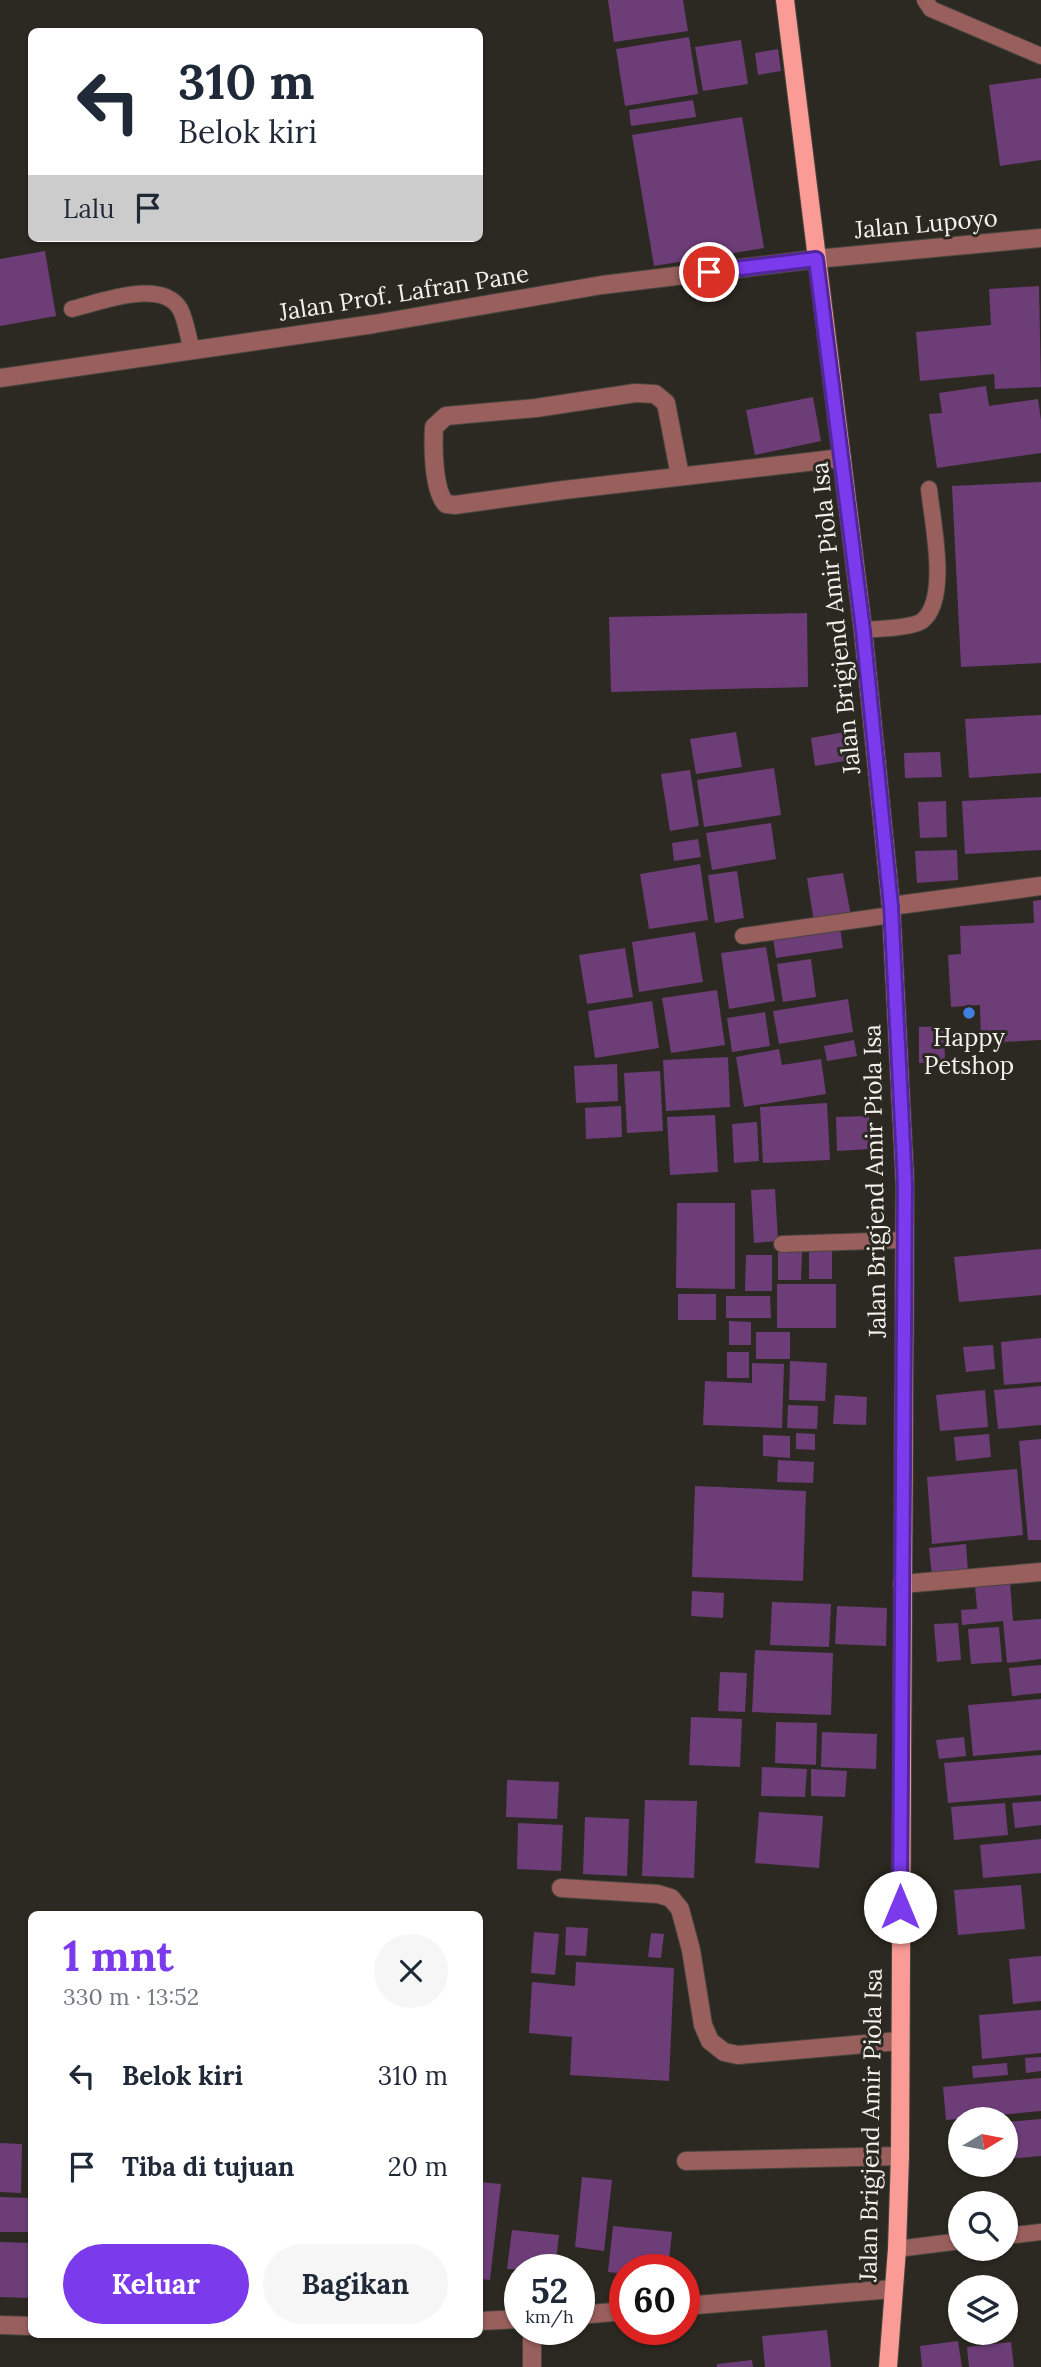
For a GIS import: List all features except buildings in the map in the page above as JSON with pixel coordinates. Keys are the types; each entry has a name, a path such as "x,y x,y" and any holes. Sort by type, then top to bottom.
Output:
{"main road":[{"name":"Jalan Brigjend Amir Piola Isa","path":"785,0 863,630 891,910 905,1184 900,2157 897,2249 888,2367"}],"street":[{"name":"Jalan Lupoyo","path":"816,259 1041,238"},
{"name":"Jalan Prof. Lafran Pane","path":"0,378 388,321 602,285 816,259"},
{"path":"680,477 666,403 662,397 655,394 635,393 536,408 446,416 434,427 436,478 440,497 446,504 465,504 842,458"},
{"path":"891,910 1041,886"},
{"path":"902,1584 1041,1572"},
{"path":"561,1888 658,1894 671,1898 680,1909 691,1950 703,2025 710,2041 724,2052 738,2054 899,2041"},
{"path":"686,2161 900,2157"},
{"path":"700,2305 893,2289"},
{"path":"483,2321 504,2320"},
{"path":"0,2325 28,2326"},
{"path":"532,2345 532,2367"}],"lane":[{"path":"925,0 931,9 1041,56"},
{"path":"72,309 142,293 164,294 180,309 192,350"},
{"path":"863,630 920,622 930,612 939,585 929,489"},
{"path":"743,936 891,910"},
{"path":"782,1244 904,1241"},
{"path":"1018,2235 1041,2232"},
{"path":"897,2249 948,2243"}],"place":[{"name":"Happy Petshop","path":"969,1013"}],"route":[{"path":"709,272 816,259 863,630 891,906 905,1184 900,1907"}]}
